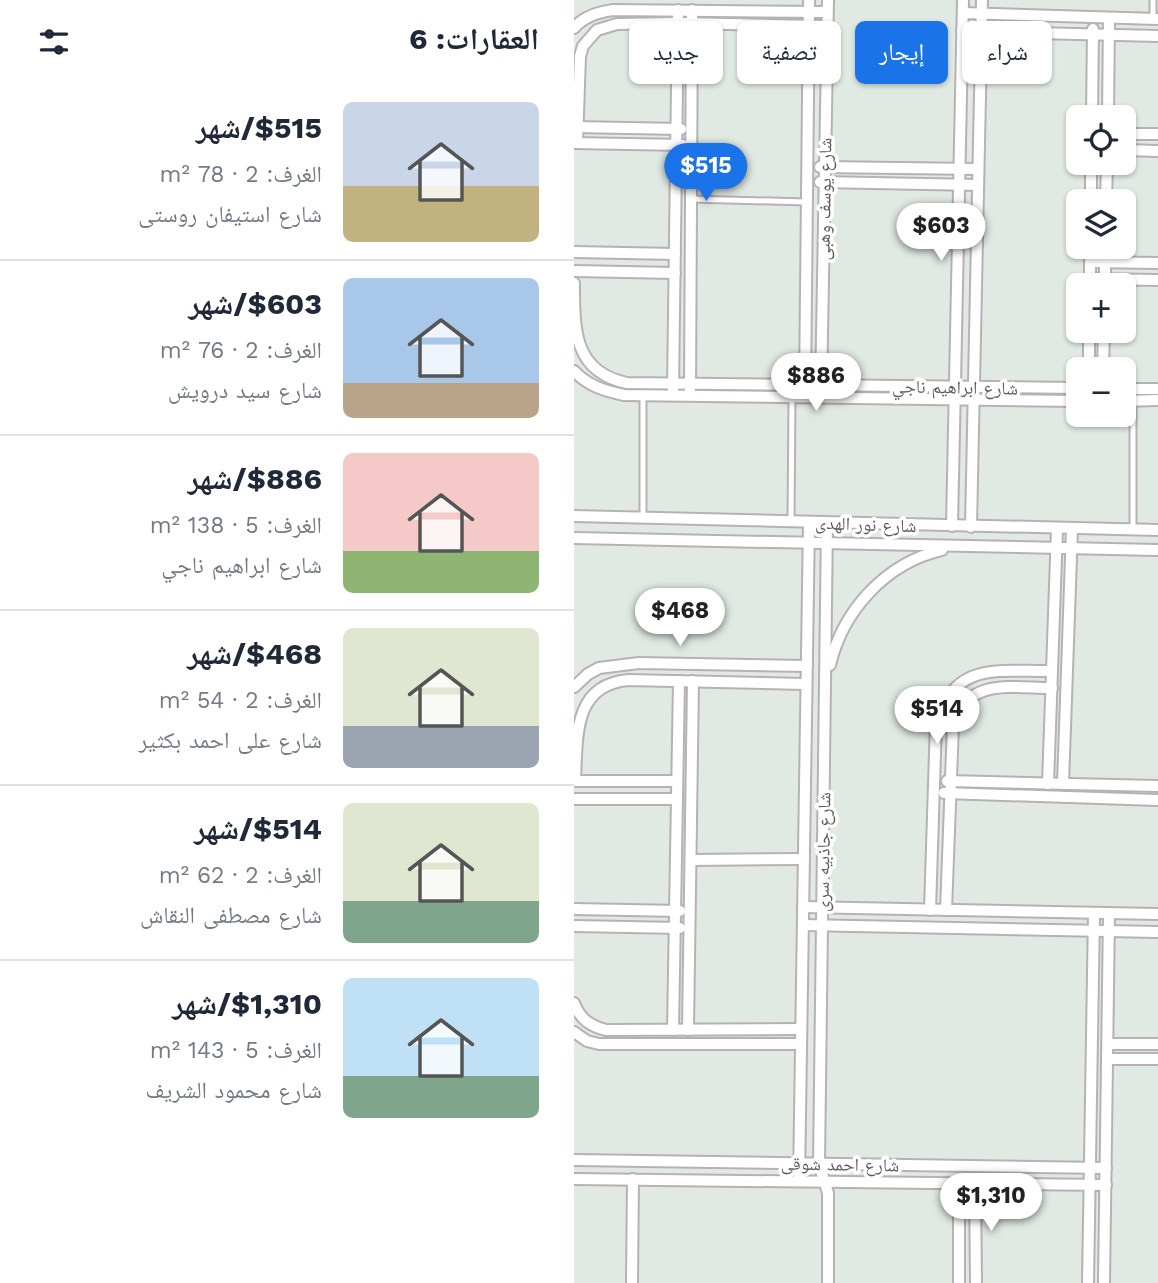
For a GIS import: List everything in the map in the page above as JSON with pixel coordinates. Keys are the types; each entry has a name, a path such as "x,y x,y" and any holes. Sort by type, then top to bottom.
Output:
{"street":[{"path":"962,21 963,0"},
{"path":"981,21 982,0"},
{"path":"574,28 600,11 640,5 678,10 827,6"},
{"path":"678,10 678,21"},
{"path":"691,21 692,10"},
{"path":"962,13 1156,19"},
{"path":"1108,105 1110,18"},
{"path":"1092,105 1093,19"},
{"path":"629,25 607,26 589,37 580,56 576,143 691,145"},
{"path":"951,526 962,31"},
{"path":"1052,33 1158,36"},
{"path":"673,397 677,84"},
{"path":"690,396 691,84"},
{"name":"شارع يوسف وهبى","path":"804,398 808,84"},
{"name":"شارع يوسف وهبى","path":"821,398 826,84"},
{"path":"971,527 980,84"},
{"path":"576,127 691,129"},
{"path":"1136,134 1158,135"},
{"path":"1136,150 1158,151"},
{"path":"807,167 978,169"},
{"path":"807,182 978,185"},
{"path":"574,265 574,252 675,254"},
{"path":"1105,259 1105,273"},
{"path":"1090,273 1090,262 1158,263"},
{"path":"574,271 675,273"},
{"path":"1136,281 1158,280"},
{"name":"شارع ابراهيم ناجي","path":"574,283 575,343 589,366 613,381 1066,388"},
{"name":"شارع ابراهيم ناجي","path":"574,371 598,388 624,395 1066,401"},
{"path":"1136,389 1158,389"},
{"path":"1136,401 1158,400"},
{"name":"شارع نور الهدى","path":"574,516 1158,530"},
{"name":"شارع جاذبيه سرى","path":"799,1181 809,522"},
{"name":"شارع جاذبيه سرى","path":"827,523 819,1164 829,1198 828,1283"},
{"path":"1048,784 1057,528"},
{"path":"1063,784 1072,529"},
{"name":"شارع نور الهدى","path":"574,538 1158,550"},
{"path":"826,689 838,638 867,594 908,562 933,552 958,547"},
{"path":"574,687 599,668 639,663 807,666"},
{"path":"930,910 936,723 942,706 951,691 979,672 1052,667 1068,663"},
{"path":"599,668 604,685"},
{"path":"677,781 575,781 578,712 593,692 604,685 628,680 806,684"},
{"path":"964,680 973,694"},
{"path":"673,1030 679,681"},
{"path":"688,1030 693,681"},
{"path":"947,910 953,725 957,713 973,694 983,689 1052,688"},
{"path":"935,781 1158,786"},
{"path":"934,793 1158,800"},
{"path":"805,796 823,797"},
{"path":"574,799 677,799"},
{"path":"691,860 804,859"},
{"path":"803,907 1158,914"},
{"path":"574,932 574,909 690,911"},
{"path":"1088,1283 1094,913"},
{"path":"1104,1283 1109,914"},
{"path":"803,925 1158,932"},
{"path":"574,926 690,928"},
{"path":"574,1003 584,1020 594,1027 606,1030 801,1029"},
{"path":"627,1045 628,1030"},
{"path":"574,1032 587,1041 599,1044 801,1044"},
{"path":"1108,1044 1158,1044"},
{"path":"1107,1059 1158,1059"},
{"name":"شارع احمد شوقى","path":"574,1160 1106,1168"},
{"name":"شارع احمد شوقى","path":"574,1179 1106,1185"},
{"path":"632,1283 633,1180"},
{"path":"959,1183 959,1283"},
{"path":"975,1183 976,1283"}],"lane":[{"path":"1153,0 1156,19"},
{"path":"691,200 807,202"},
{"path":"643,396 643,518"},
{"path":"791,522 792,397"},
{"path":"1129,427 1133,530"}]}
